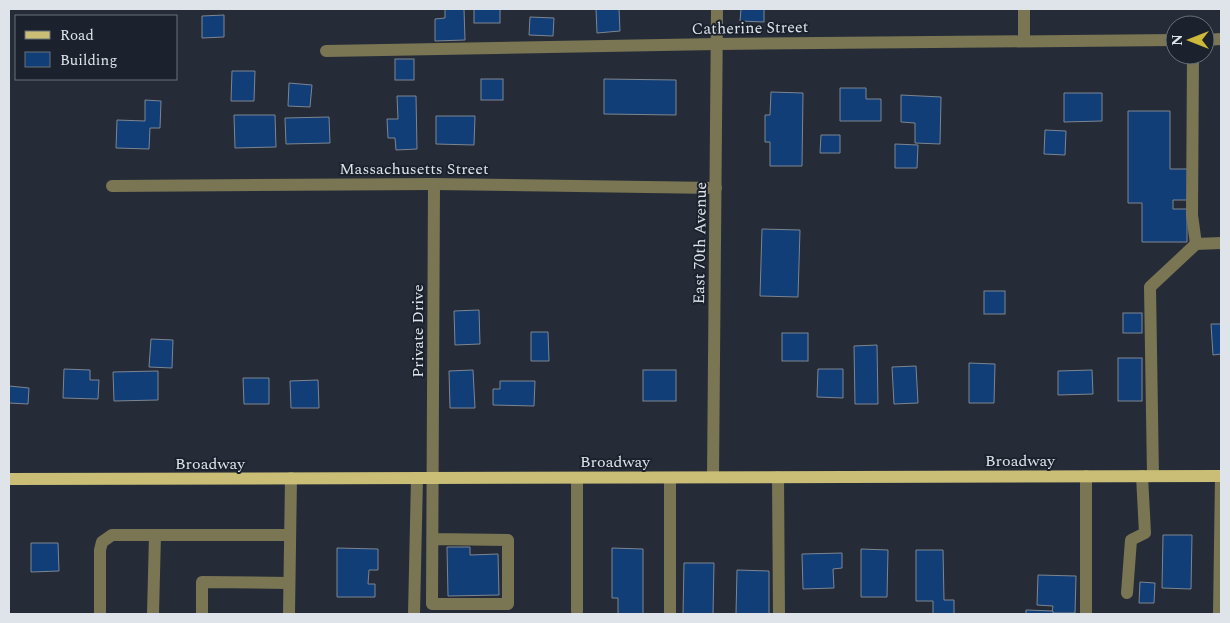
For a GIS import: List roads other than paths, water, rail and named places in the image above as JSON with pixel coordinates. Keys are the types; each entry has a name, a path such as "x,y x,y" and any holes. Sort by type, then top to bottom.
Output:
{"main road":[{"name":"Broadway","path":"9,479 1221,476"}],"street":[{"name":"East 70th Avenue","path":"713,477 717,9"},
{"path":"1024,9 1024,40"},
{"name":"Catherine Street","path":"326,50 1024,40 1165,40"},
{"path":"1193,65 1192,215 1196,244"},
{"name":"Massachusetts Street","path":"112,186 434,184 716,188"},
{"name":"Private Drive","path":"433,539 508,540 508,604 432,604 434,184"},
{"path":"1127,593 1131,540 1145,533 1150,287 1196,244 1221,243"},
{"path":"1086,476 1086,614"},
{"path":"1219,614 1221,476"},
{"path":"778,477 779,614"},
{"path":"289,614 291,478"},
{"path":"414,614 417,478"},
{"path":"577,478 577,611"},
{"path":"670,478 670,614"},
{"path":"100,614 102,542 112,535 290,535"},
{"path":"153,614 155,535"},
{"path":"202,614 202,582 289,583"}]}
